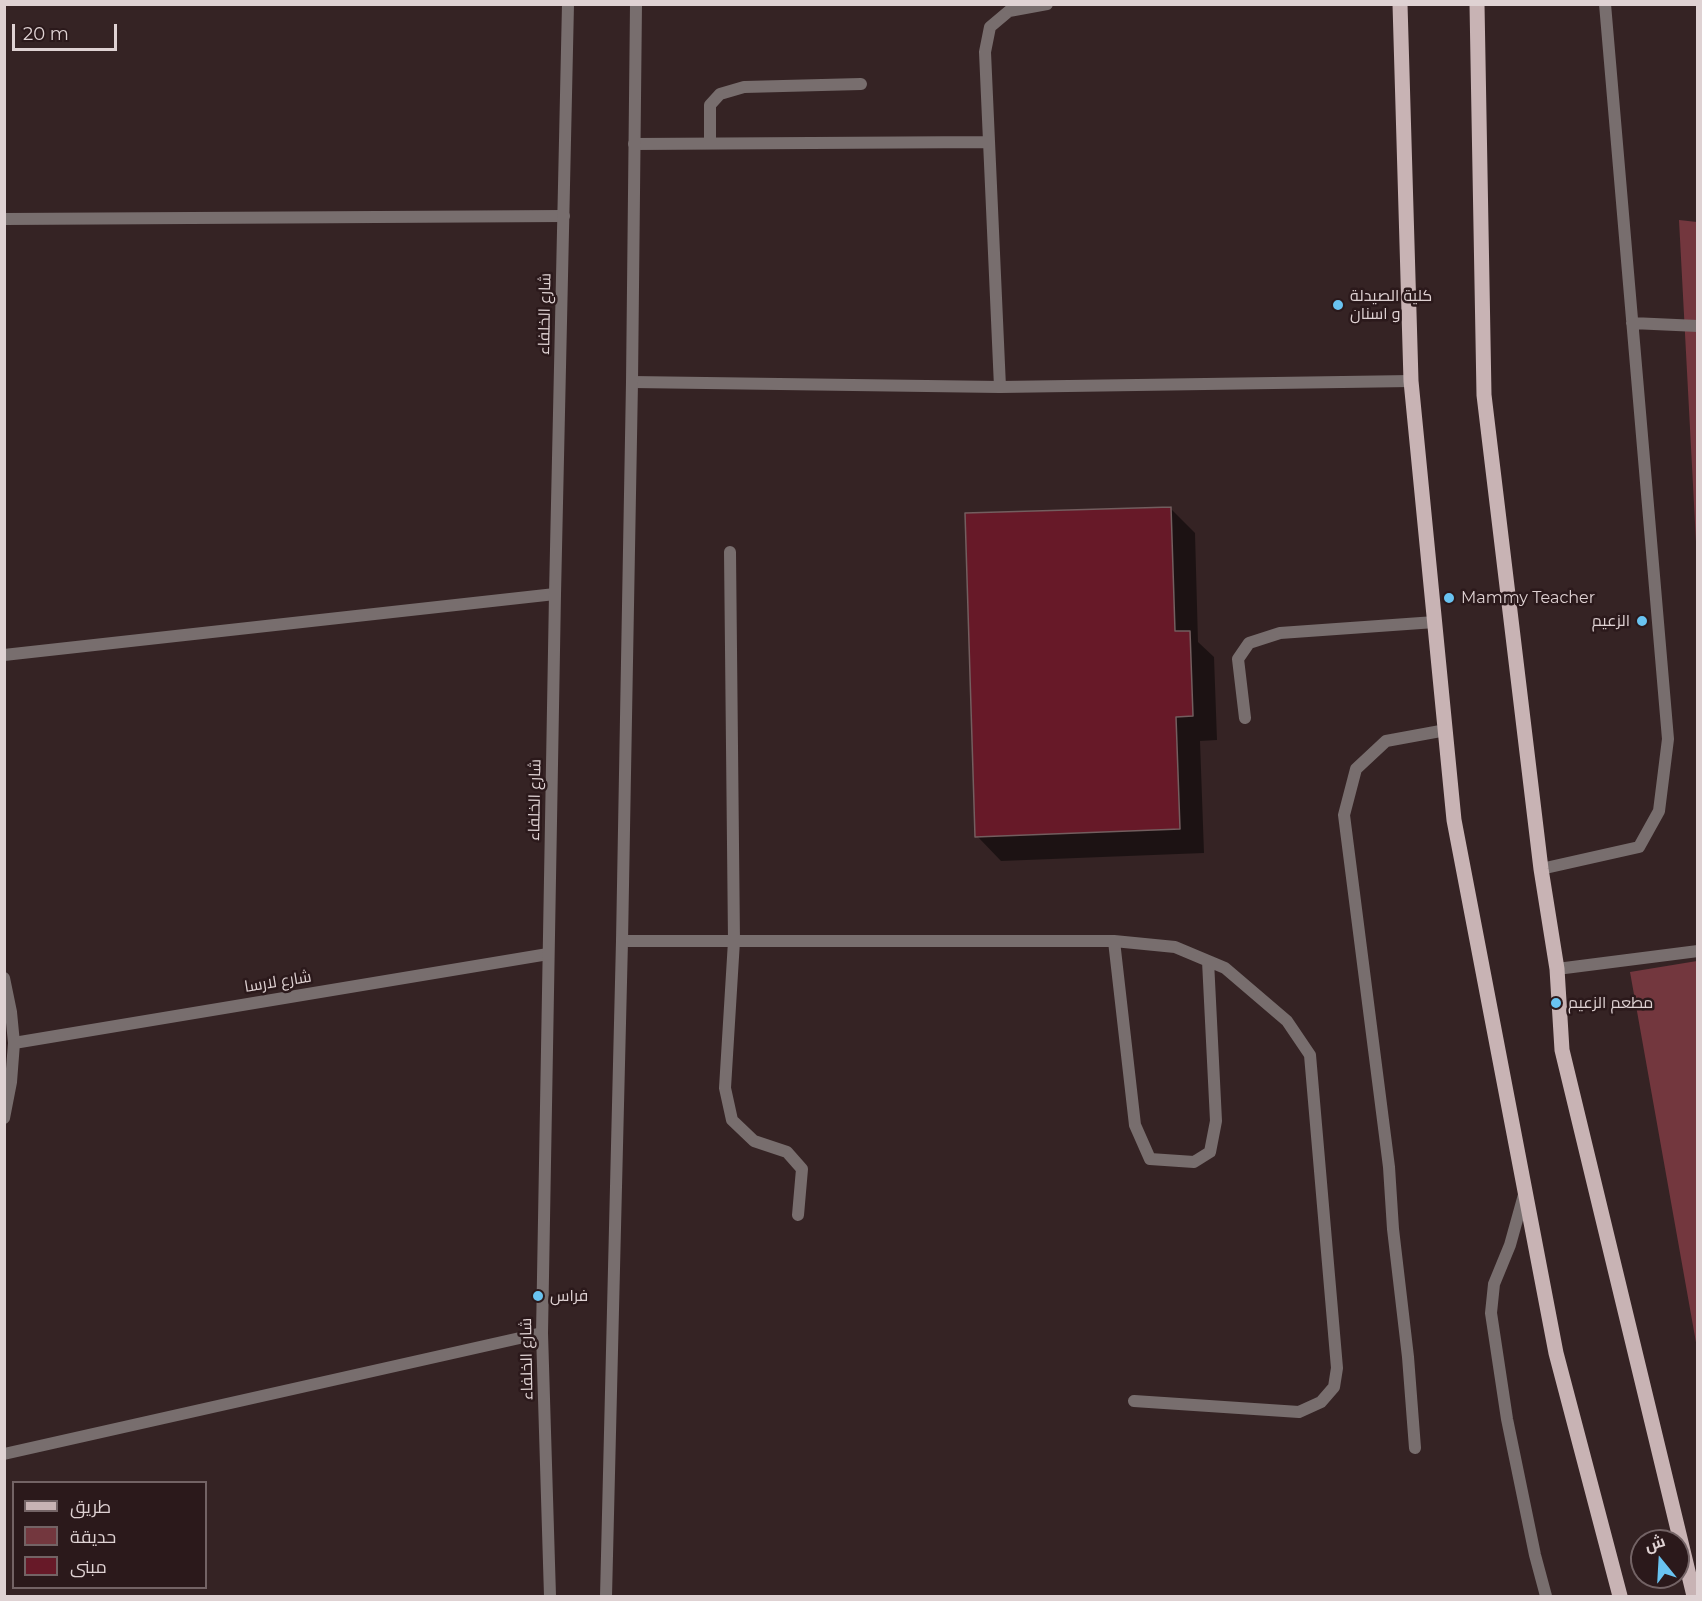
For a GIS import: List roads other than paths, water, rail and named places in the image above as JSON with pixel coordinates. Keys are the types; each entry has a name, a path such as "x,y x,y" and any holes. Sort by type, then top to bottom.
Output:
{"main road":[{"path":"1400,4 1411,381 1455,820 1556,1353 1620,1596"},
{"path":"1477,4 1484,395 1540,869 1557,969 1562,1050 1694,1596"}],"street":[{"name":"شارع الخلفاء","path":"550,1596 543,1333 548,954 568,4"},
{"path":"606,1596 622,941 636,4"},
{"path":"1000,387 985,51 990,27 1009,11 1047,4"},
{"path":"1540,869 1639,847 1659,811 1668,739 1605,4"},
{"path":"710,143 710,105 720,94 744,87 861,84"},
{"path":"634,144 989,142"},
{"path":"4,219 564,216"},
{"path":"1632,323 1698,326"},
{"path":"632,382 1000,387 1411,381"},
{"path":"730,552 734,941 725,1088 732,1120 754,1141 787,1152 802,1169 798,1215"},
{"path":"4,655 555,594"},
{"path":"1245,718 1239,659 1249,643 1280,633 1435,622"},
{"path":"1415,1448 1389,1167 1344,815 1356,769 1386,741 1446,730"},
{"path":"622,941 1114,941 1175,947 1225,968 1287,1021 1310,1055 1337,1368 1334,1388 1321,1402 1299,1412 1134,1401"},
{"path":"1114,941 1135,1125 1150,1159 1194,1162 1210,1152 1216,1121 1208,961"},
{"path":"1557,969 1698,951"},
{"name":"شارع لارسا","path":"14,1043 548,954"},
{"path":"4,978 14,1043 11,1082 4,1118"},
{"path":"1525,1190 1510,1245 1494,1284 1491,1313 1507,1419 1535,1555 1546,1596"},
{"path":"4,1455 543,1333"}],"place":[{"name":"كلية الصيدلة و اسنان","path":"1338,305"},
{"name":"Mammy Teacher","path":"1449,598"},
{"name":"الزعيم","path":"1642,621"},
{"name":"مطعم الزعيم","path":"1556,1003"},
{"name":"فراس","path":"538,1296"}]}
